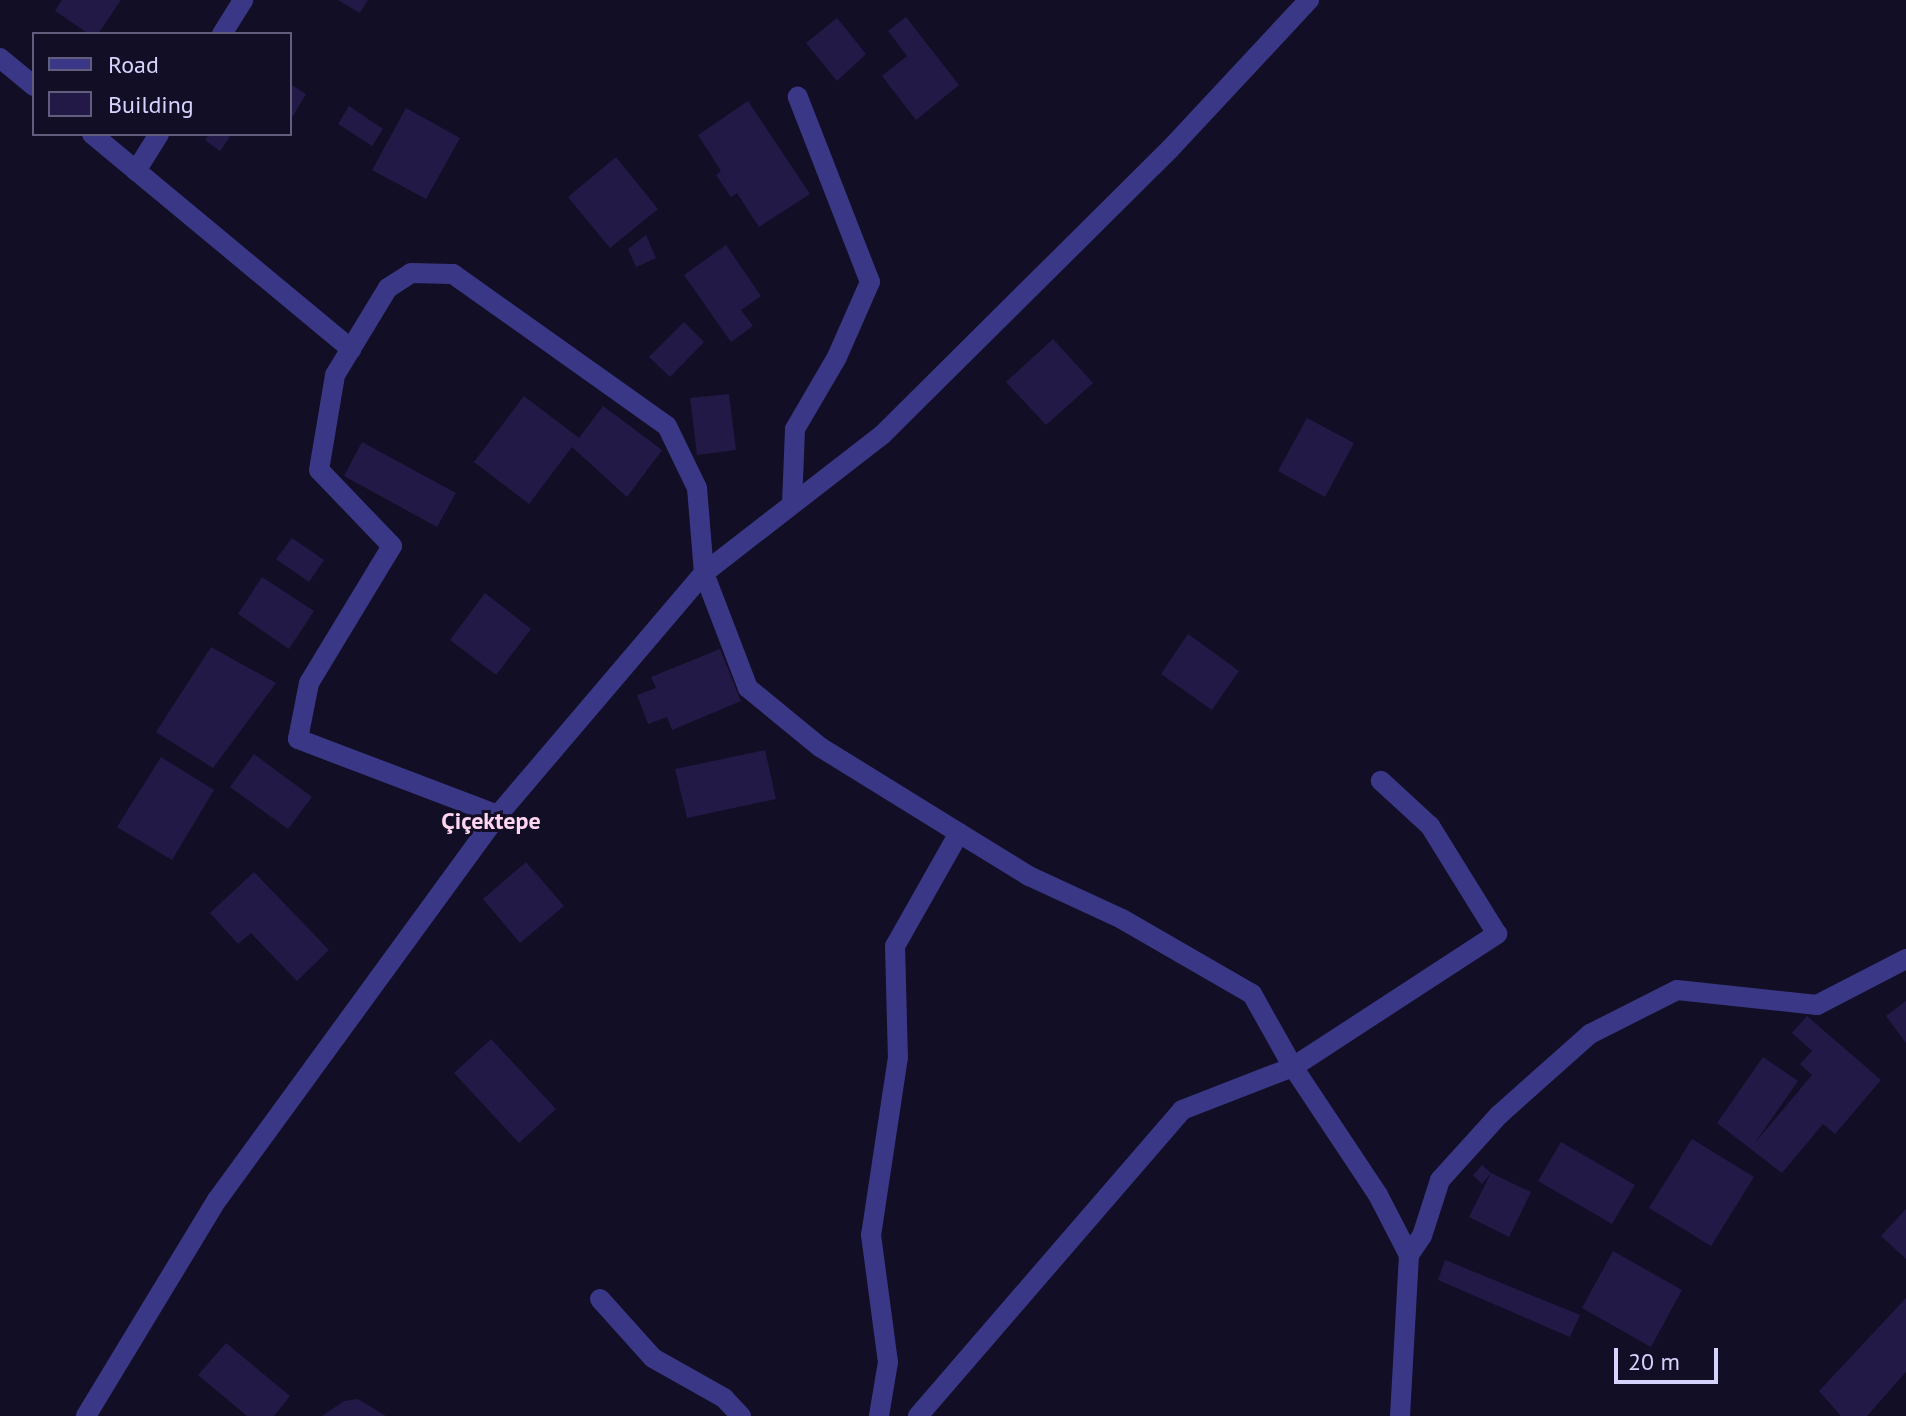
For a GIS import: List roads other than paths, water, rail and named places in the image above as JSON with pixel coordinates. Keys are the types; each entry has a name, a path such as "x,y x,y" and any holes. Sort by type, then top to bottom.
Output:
{"street":[{"path":"223,32 243,0"},
{"path":"86,1416 217,1200 498,815 704,573 882,435 1170,149 1309,0"},
{"path":"0,58 32,84"},
{"path":"792,504 795,429 837,357 870,282 798,97"},
{"path":"94,136 351,349"},
{"path":"136,171 158,136"},
{"path":"498,815 298,739 309,683 392,546 319,470 335,375 388,288 411,273 453,274 667,426 697,488 704,573 748,688 820,747 1029,876 1122,919 1252,994 1293,1067 1378,1195 1409,1255 1400,1416"},
{"path":"918,1416 1182,1110 1293,1067 1497,934 1430,826 1381,781"},
{"path":"879,1416 888,1362 871,1235 898,1057 895,946 959,833"},
{"path":"1409,1255 1422,1236 1440,1180 1499,1115 1590,1034 1677,990 1817,1005 1906,959"},
{"path":"600,1299 653,1358 724,1398 741,1416"}],"district":[{"name":"Çiçektepe","path":"491,821"}]}
